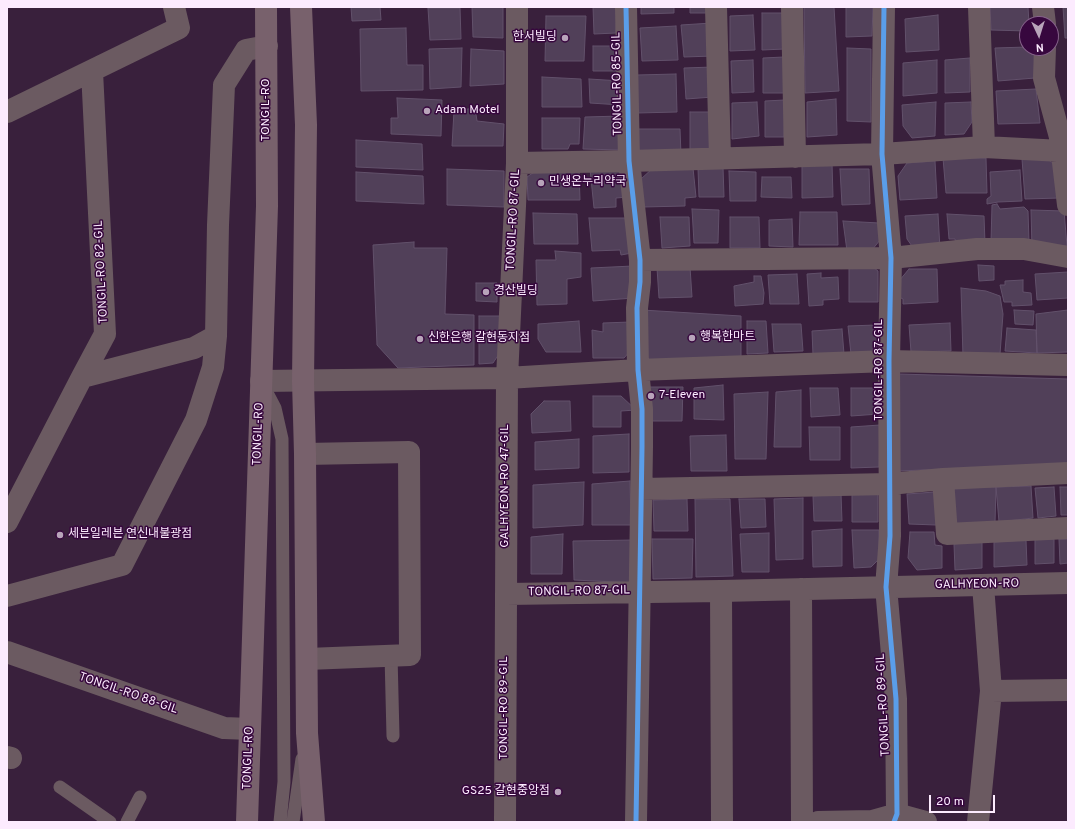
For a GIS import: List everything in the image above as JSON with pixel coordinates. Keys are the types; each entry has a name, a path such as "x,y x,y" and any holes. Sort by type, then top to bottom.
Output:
{"main road":[{"name":"TONGIL-RO","path":"247,822 267,206 266,7"},
{"path":"300,7 306,125 303,382 307,733 314,822"}],"street":[{"path":"7,112 179,28 174,7"},
{"path":"517,7 517,163"},
{"name":"TONGIL-RO 85-GIL","path":"626,7 629,161 640,260"},
{"path":"716,7 720,158"},
{"path":"792,7 795,156"},
{"path":"882,154 884,7"},
{"path":"979,7 984,147"},
{"path":"7,596 122,565 196,420 213,367 216,336 218,225 224,85 246,50 266,46"},
{"path":"1045,56 1044,78 1060,137 1068,205"},
{"name":"TONGIL-RO 82-GIL","path":"7,522 105,334 92,71"},
{"name":"TONGIL-RO 87-GIL","path":"507,378 517,163 882,154 984,147 1062,151"},
{"name":"TONGIL-RO 87-GIL","path":"506,594 886,587 890,536 889,361 891,258 882,154"},
{"path":"636,822 642,489 642,409 638,370 637,308 640,282 640,260 891,258 984,249 1024,249 1068,257"},
{"path":"82,376 194,348 216,336"},
{"name":"TONGIL-RO 87-GIL","path":"261,382 507,378 638,370 889,361 1068,365"},
{"name":"GALHYEON-RO 47-GIL","path":"506,594 507,378"},
{"path":"305,454 409,452 410,655 307,659"},
{"path":"642,489 889,484 943,479 1068,473"},
{"path":"943,479 947,534 1068,528"},
{"name":"GALHYEON-RO","path":"886,587 1068,583"},
{"path":"978,822 991,691 984,585"},
{"name":"TONGIL-RO 89-GIL","path":"886,587 896,699 896,818"},
{"path":"801,589 802,822"},
{"path":"721,591 722,822"},
{"name":"TONGIL-RO 89-GIL","path":"505,822 506,594"},
{"name":"TONGIL-RO 88-GIL","path":"7,652 224,728 250,729"},
{"path":"991,691 1068,690"},
{"path":"818,822 872,821 896,818 926,822"}],"lane":[{"path":"261,382 275,408 282,439 284,782 280,822"},
{"path":"391,655 393,736"},
{"path":"293,822 307,733"},
{"path":"60,787 110,822"},
{"path":"127,822 140,797"}],"building":[{"path":"351,7 380,7 381,20 352,21"},
{"path":"472,7 503,7 503,38 473,37"},
{"path":"593,7 617,7 616,33 594,34"},
{"path":"641,7 674,7 674,13 641,14"},
{"path":"690,7 711,7 711,13 690,13"},
{"path":"804,7 834,7 839,91 805,93"},
{"path":"846,7 873,7 872,36 846,37"},
{"path":"990,7 1028,7 1029,16 1019,16 1019,31 991,30"},
{"path":"1063,7 1068,7 1068,38 1065,38"},
{"path":"428,8 460,8 461,39 430,40"},
{"path":"762,13 783,13 785,49 762,50"},
{"path":"753,15 755,50 730,51 730,16"},
{"path":"938,15 939,50 906,52 905,19"},
{"name":"한서빌딩","path":"546,16 586,16 584,61 545,61"},
{"path":"712,23 713,56 684,57 681,25"},
{"path":"676,26 678,60 642,61 640,28"},
{"path":"406,28 407,65 423,65 423,90 361,91 360,29"},
{"path":"593,46 623,46 623,71 593,71"},
{"path":"1019,47 1019,56 1034,56 1035,78 998,81 995,48"},
{"path":"462,48 461,87 430,89 429,49"},
{"path":"847,48 871,49 871,122 847,121"},
{"path":"471,49 504,51 504,84 470,86"},
{"path":"784,57 784,93 763,93 763,58"},
{"path":"970,58 970,92 945,93 945,60"},
{"path":"753,60 754,92 732,93 731,61"},
{"path":"937,60 937,93 903,96 903,63"},
{"path":"713,67 713,97 686,99 684,68"},
{"path":"676,74 677,112 637,113 637,75"},
{"path":"542,77 581,79 582,107 542,107"},
{"path":"589,79 621,81 621,105 590,103"},
{"path":"1036,89 1040,123 998,124 996,91"},
{"path":"397,98 442,100 441,136 391,134 391,118 398,118"},
{"path":"836,99 837,135 807,137 807,102"},
{"path":"785,100 784,137 765,137 765,101"},
{"path":"757,102 759,136 732,139 732,103"},
{"path":"936,102 935,136 912,138 903,126 902,105"},
{"path":"971,102 972,122 964,134 945,135 945,103"},
{"path":"475,108 477,121 504,124 503,146 452,146 454,111"},
{"path":"690,112 715,112 715,149 690,150"},
{"path":"621,116 621,150 583,149 585,117"},
{"path":"542,118 580,118 579,144 570,144 568,149 542,149"},
{"path":"635,129 680,129 681,155 637,155"},
{"path":"356,140 422,144 423,170 356,167"},
{"path":"1046,157 1058,168 1060,198 1025,199 1022,159"},
{"path":"943,158 986,158 987,193 946,193"},
{"path":"935,161 937,198 900,200 898,176 907,163"},
{"path":"832,163 833,197 802,198 802,165"},
{"path":"723,167 724,197 699,197 698,168"},
{"path":"618,168 628,197 616,198 616,207 594,208 590,169"},
{"path":"653,168 693,168 696,197 685,198 685,206 643,207 641,179"},
{"path":"447,169 504,171 504,207 447,205"},
{"path":"840,169 869,169 870,204 842,205"},
{"path":"537,170 579,171 580,200 528,200 527,177"},
{"path":"1020,170 1022,201 987,204 987,199 991,196 990,172"},
{"path":"729,171 756,172 756,201 730,201"},
{"path":"356,172 423,176 424,204 356,201"},
{"path":"762,177 791,177 792,198 761,197"},
{"path":"997,204 1000,209 1024,207 1028,211 1029,242 991,242 992,205"},
{"path":"692,209 719,210 718,243 694,243"},
{"path":"1031,210 1064,211 1067,246 1032,248"},
{"path":"800,212 837,212 838,245 799,245"},
{"path":"533,213 577,214 578,244 534,244"},
{"path":"938,214 940,249 914,249 907,239 905,216"},
{"path":"947,214 984,216 985,243 956,245 955,239 949,239"},
{"path":"660,217 689,217 690,246 662,248"},
{"path":"730,217 759,217 760,248 730,248"},
{"path":"589,218 629,218 632,253 621,255 620,250 592,251"},
{"path":"792,219 793,247 769,246 769,220"},
{"path":"843,221 879,223 880,240 872,250 847,251"},
{"path":"414,242 414,248 447,248 445,314 474,315 474,365 398,368 377,345 373,245"},
{"path":"555,251 581,253 581,277 567,279 567,304 537,305 536,260 556,260"},
{"path":"849,264 869,264 878,271 878,302 849,302"},
{"path":"978,265 994,266 994,280 979,281"},
{"path":"633,266 634,298 593,301 591,268"},
{"path":"690,267 692,297 659,298 657,268"},
{"path":"909,269 937,269 938,302 903,304 903,299 899,297 899,281"},
{"path":"1068,272 1068,298 1037,300 1035,274"},
{"path":"821,273 821,278 838,277 839,299 823,300 823,305 809,306 807,274"},
{"path":"797,274 799,304 770,304 768,275"},
{"path":"754,276 761,276 764,293 763,304 735,306 734,286 754,282"},
{"path":"1023,280 1023,292 1031,293 1032,305 1012,306 1012,302 1004,302 1000,285 1005,285 1005,281"},
{"name":"경산빌딩","path":"476,283 497,283 497,302 476,301"},
{"path":"961,288 986,291 1000,296 1003,314 1000,354 963,357"},
{"name":"행복한마트","path":"642,310 741,316 741,360 642,364"},
{"path":"1014,310 1034,311 1033,325 1015,324"},
{"path":"1068,310 1068,352 1037,353 1036,314"},
{"path":"479,316 501,316 501,351 493,363 479,364"},
{"path":"579,321 581,352 546,352 538,339 538,324"},
{"path":"747,321 766,321 768,353 747,354"},
{"path":"631,322 632,349 624,358 593,358 592,330 603,332 603,323"},
{"path":"950,323 951,351 911,352 909,325"},
{"path":"772,324 801,324 803,351 774,352"},
{"path":"876,325 878,344 873,353 851,354 848,326"},
{"path":"1007,328 1036,330 1037,353 1005,351"},
{"path":"842,329 844,354 813,355 812,331"},
{"path":"899,374 1068,379 1068,464 899,471"},
{"path":"723,385 724,420 694,419 694,388"},
{"path":"648,387 683,387 682,421 648,421"},
{"path":"810,388 838,388 840,415 811,417"},
{"path":"851,388 873,388 878,399 879,414 851,416"},
{"path":"801,390 801,447 774,447 776,392"},
{"path":"768,392 766,459 735,459 734,394"},
{"path":"593,396 621,396 636,410 621,411 621,427 593,427"},
{"path":"544,401 570,401 571,431 532,433 531,414"},
{"path":"880,425 879,467 851,468 851,427"},
{"path":"809,427 840,427 840,460 810,460"},
{"path":"629,434 629,472 593,473 593,436"},
{"path":"726,435 727,471 691,471 690,436"},
{"path":"579,439 579,468 535,470 535,442"},
{"path":"630,481 631,525 592,525 592,484"},
{"path":"584,482 583,525 533,528 533,485"},
{"path":"948,486 996,487 995,523 951,529"},
{"path":"1031,486 1033,518 999,522 996,487"},
{"path":"1054,487 1056,516 1038,518 1035,488"},
{"path":"1060,487 1068,487 1068,515 1061,515"},
{"path":"935,492 936,525 909,524 907,494"},
{"path":"852,493 878,493 878,522 852,522"},
{"path":"841,494 842,521 814,521 813,496"},
{"path":"803,498 803,559 776,560 774,499"},
{"path":"687,499 688,531 654,531 653,500"},
{"path":"695,499 730,499 733,576 696,577"},
{"path":"739,499 765,499 766,527 741,528"},
{"path":"842,529 842,566 813,567 812,531"},
{"path":"852,530 879,530 879,559 871,567 854,568"},
{"path":"910,532 934,532 935,545 942,546 942,568 917,570 908,558"},
{"path":"769,533 769,572 742,572 740,534"},
{"path":"563,534 562,574 531,574 531,537"},
{"path":"652,539 693,539 692,578 653,579"},
{"path":"1035,539 1054,539 1054,563 1035,564"},
{"path":"1059,539 1068,539 1068,563 1060,564"},
{"path":"635,540 636,583 574,580 573,541"},
{"path":"1026,540 1027,565 994,567 994,542"},
{"path":"982,541 982,568 955,570 954,544"}],"cycle path":[{"path":"626,7 629,161 640,260 640,282 637,308 638,370 642,409 636,822"},
{"path":"884,7 882,154 891,258 889,361 890,536 886,587 896,699 897,814 894,822"}],"place":[{"name":"한서빌딩","path":"565,38"},
{"name":"Adam Motel","path":"427,111"},
{"name":"민생온누리약국","path":"541,183"},
{"name":"경산빌딩","path":"486,292"},
{"name":"행복한마트","path":"692,338"},
{"name":"신한은행 갈현동지점","path":"420,339"},
{"name":"7-Eleven","path":"651,396"},
{"name":"세븐일레븐 연신내불광점","path":"60,535"},
{"name":"GS25 갈현중앙점","path":"558,792"}]}
